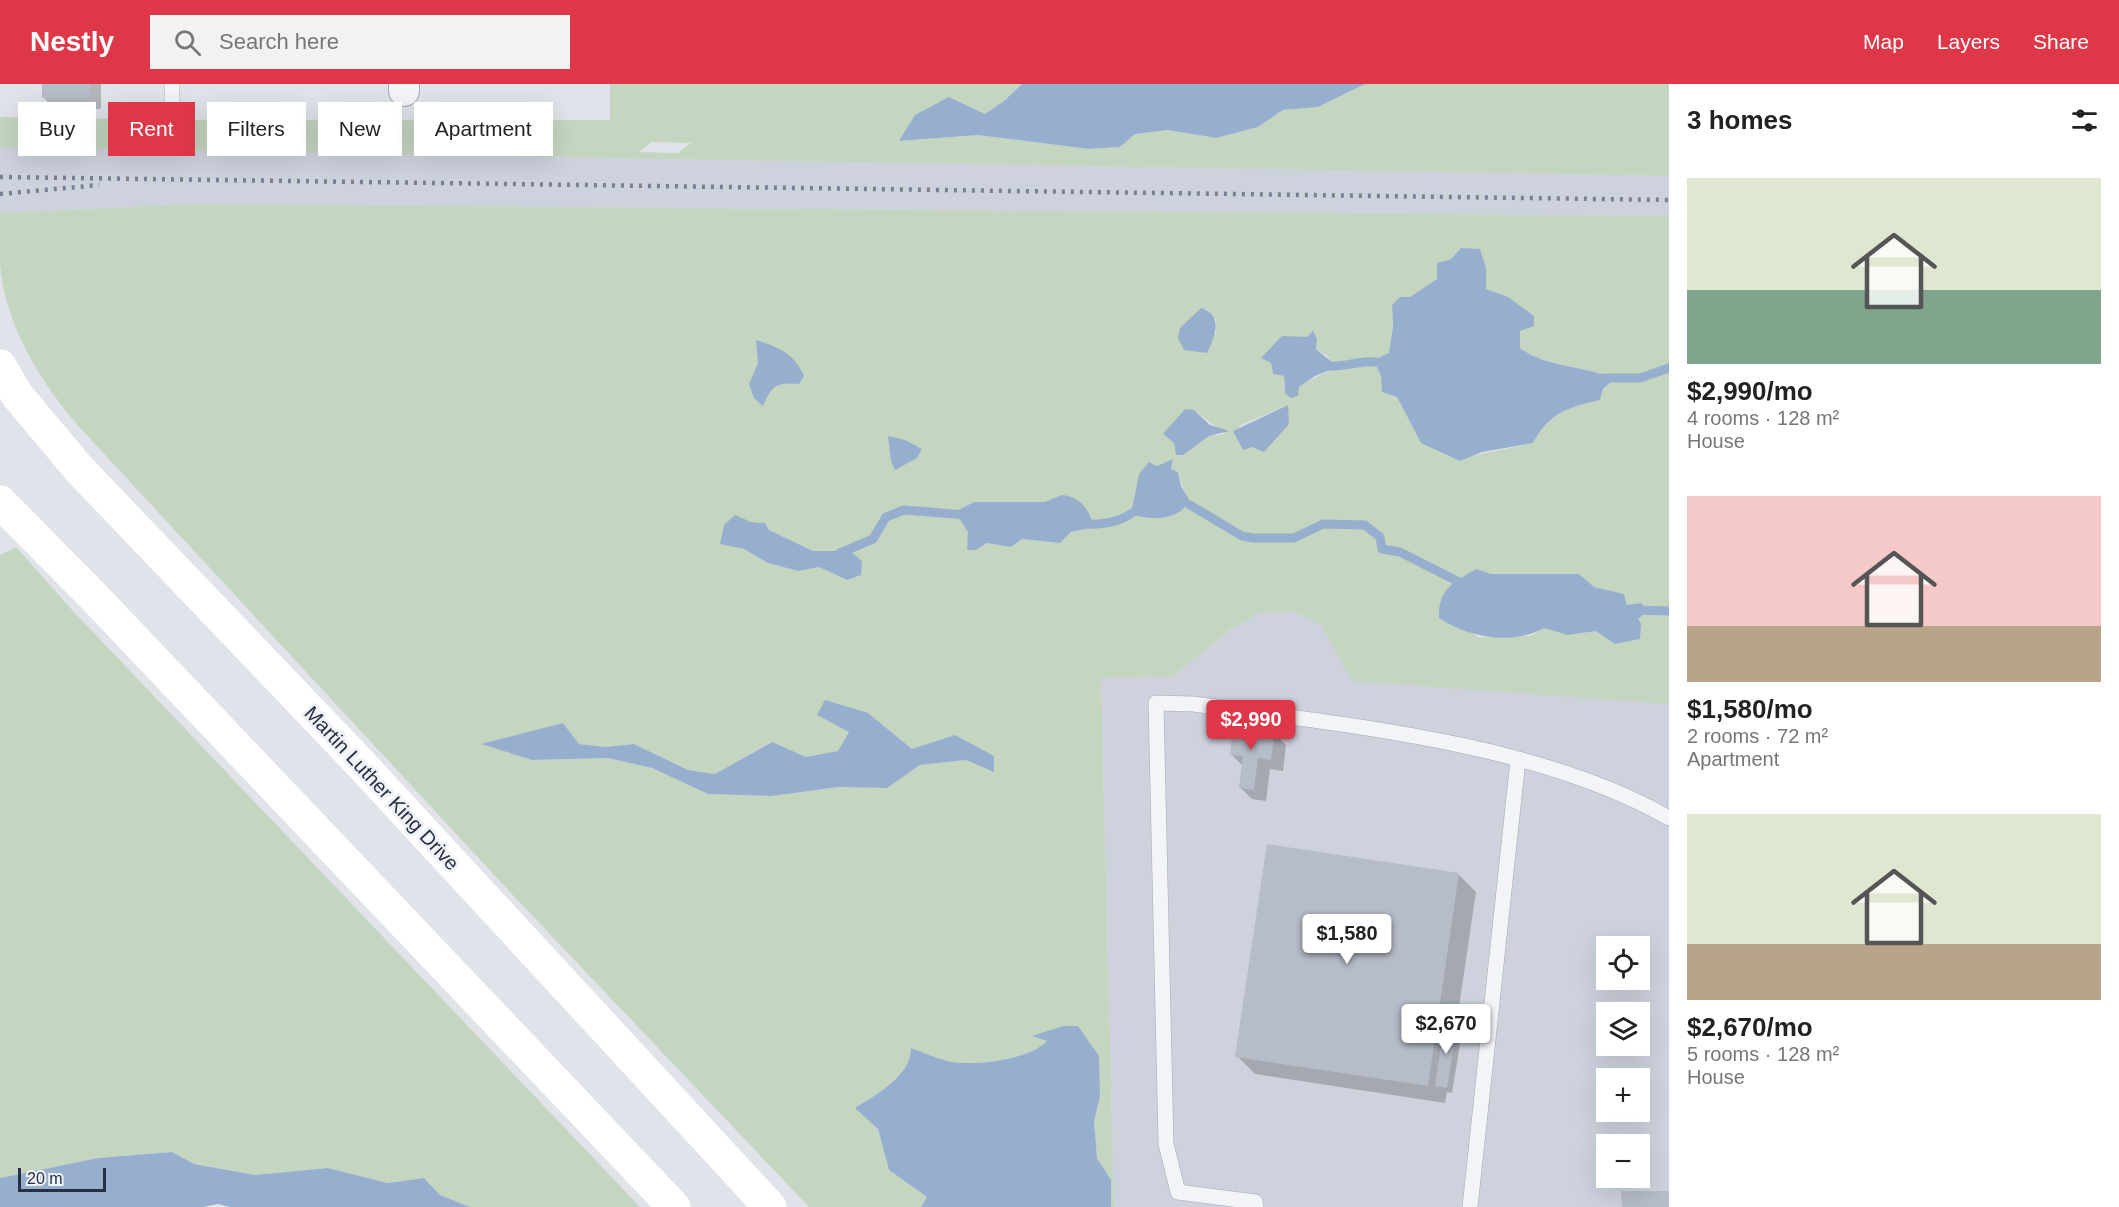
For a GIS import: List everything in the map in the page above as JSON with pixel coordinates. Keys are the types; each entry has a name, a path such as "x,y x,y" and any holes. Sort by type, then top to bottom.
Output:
{"main road":[{"name":"Martin Luther King Drive","path":"0,366 17,395 72,462 359,762 770,1207"},
{"path":"0,502 102,605 674,1207"}],"lane":[{"path":"172,84 172,102"},
{"path":"1256,1207 1255,1202 1178,1192 1166,1144 1156,703 1194,704 1444,743 1574,776 1634,798 1669,818"},
{"path":"1470,1207 1518,760"}],"shaded area":[{"path":"0,148 18,148 18,156 96,156 96,150 108,150 108,156 195,156 195,151 207,151 207,156 306,156 306,153 318,153 318,156 402,155 1669,176 1669,216 196,204 0,213"},
{"path":"1295,612 1321,624 1336,648 1669,704 1669,1207 1114,1207 1101,678 1172,677 1232,628 1246,622 1256,613"}],"green space":[{"path":"610,84 1022,84 1004,101 985,114 949,97 900,141 978,135 1089,149 1120,147 1135,134 1168,130 1216,138 1258,127 1283,110 1318,107 1365,84 1669,84 1669,176 477,156 553,156 553,120 610,120","holes":["652,142 691,143 678,153 639,152"]},
{"path":"0,117 18,117 18,148 0,148"},
{"path":"96,119 108,119 108,150 96,150"},
{"path":"195,120 207,120 207,151 195,151"},
{"path":"306,120 318,120 318,153 306,153"},
{"path":"402,120 414,120 414,155 402,155"},
{"path":"196,204 1669,216 1669,704 1352,681 1321,625 1295,612 1256,613 1246,622 1232,628 1172,677 1101,678 1114,1207 1111,1207 1111,1180 1097,1158 1094,1121 1100,1097 1063,1026 1033,1036 1048,1041 1039,1048 1000,1060 958,1063 938,1059 911,1048 909,1058 899,1076 856,1108 878,1129 889,1170 927,1197 921,1207 809,1207 510,892 67,412 28,353 9,310 0,264 0,213","holes":["1462,248 1473,250 1486,268 1486,289 1508,297 1520,331 1520,348 1553,363 1614,379 1603,389 1600,400 1569,409 1553,418 1533,443 1467,457 1421,443 1397,397 1382,392 1382,382 1391,342 1392,305 1410,297 1437,279 1437,263 1451,259","1216,319 1216,334 1180,328","1307,337 1316,349 1329,357 1331,371 1303,384 1284,388 1284,376 1273,374 1271,363 1262,358 1287,338","757,340 782,382 769,391 763,405 749,384 758,363","1288,405 1264,451 1252,447 1239,426","1194,410 1225,434 1209,436 1182,455 1176,454 1174,443 1163,434","1173,459 1171,469 1178,472 1186,495 1195,504 1186,506 1149,462 1157,466","1061,495 1094,527 1071,532 1060,543 1021,539 1011,547 987,543 976,550 967,550 974,502 1045,502","751,522 765,523 769,530 813,551 850,551 847,580 819,567 798,571 768,563 744,549","1476,570 1491,574 1578,574 1594,587 1623,594 1627,605 1598,628 1581,633 1559,632 1544,628 1530,636 1478,637 1466,628","868,713 912,749 994,756 994,771 966,760 920,765 887,788 838,787 772,796 708,794 652,768 608,758 532,760 482,744 563,723 579,744 606,747 634,744 688,770 715,774 771,742 806,757 839,751 849,732"]},
{"path":"16,547 72,610 640,1207 470,1207 440,1195 424,1178 388,1183 328,1168 255,1175 194,1164 172,1152 98,1158 0,1178 0,555"}],"water":[{"path":"1022,84 1365,84 1318,107 1283,110 1258,127 1216,138 1168,130 1135,134 1120,147 1089,149 978,135 899,141 915,115 949,97 985,114 1004,101"},
{"path":"1461,248 1480,249 1486,268 1486,289 1508,297 1534,316 1534,326 1520,331 1520,348 1553,363 1614,379 1603,389 1600,400 1569,409 1553,418 1533,443 1482,452 1460,461 1421,443 1397,397 1382,392 1381,376 1374,360 1389,353 1393,326 1392,305 1400,297 1410,297 1437,279 1437,263 1451,259"},
{"path":"1201,308 1213,316 1216,327 1207,353 1184,350 1178,338 1180,328"},
{"path":"1313,331 1317,339 1316,349 1338,367 1315,376 1299,387 1298,396 1291,398 1285,393 1284,376 1273,374 1271,363 1261,358 1282,336 1307,337"},
{"path":"756,340 785,352 796,362 804,376 799,384 776,386 769,393 763,406 754,398 749,384 758,363"},
{"path":"1288,405 1289,424 1264,452 1252,447 1243,450 1233,431"},
{"path":"1185,409 1194,410 1210,425 1229,431 1209,436 1183,455 1176,455 1174,443 1163,434"},
{"path":"888,436 905,440 922,449 917,458 895,470 891,461"},
{"path":"1173,459 1171,469 1178,472 1181,486 1199,512 1186,506 1168,517 1131,514 1139,474 1149,462 1157,466"},
{"path":"1061,495 1079,501 1090,515 1094,527 1071,532 1060,543 1022,539 1011,547 987,543 976,550 967,550 968,532 955,512 974,502 1045,502"},
{"path":"735,515 751,522 765,523 769,530 813,551 850,551 862,561 861,575 847,580 819,567 798,571 768,563 744,549 720,544 724,525"},
{"path":"1476,569 1491,574 1579,574 1594,587 1624,594 1627,605 1641,603 1647,611 1638,619 1641,624 1640,639 1615,644 1596,631 1568,635 1544,628 1518,637 1490,637 1450,625 1439,618 1439,608 1444,593 1460,578"},
{"path":"825,700 868,713 912,749 955,735 994,756 994,772 966,760 920,765 887,788 838,787 772,796 708,794 652,768 608,758 532,760 481,744 563,723 579,744 606,747 634,744 688,770 715,774 772,742 806,757 838,751 849,732 817,715"},
{"path":"1063,1026 1078,1026 1099,1056 1100,1097 1094,1121 1097,1158 1111,1180 1111,1207 921,1207 927,1197 889,1170 878,1129 855,1108 899,1076 909,1058 911,1048 957,1063 1000,1060 1039,1048 1047,1041 1032,1036"},
{"path":"172,1152 194,1164 255,1175 328,1168 388,1183 424,1178 440,1195 470,1207 230,1207 218,1204 203,1207 0,1207 0,1178 98,1158"}],"building":[{"path":"42,84 90,84 90,98 42,98"},
{"path":"1233,726 1275,731 1271,760 1258,758 1254,790 1239,788 1243,756 1230,755"},
{"path":"1267,844 1459,873 1428,1086 1235,1057"},
{"path":"1444,1024 1457,1025 1447,1088 1435,1086"},
{"path":"1621,1191 1669,1191 1669,1207 1622,1207"}],"waterway":[{"path":"1327,366 1363,362 1384,364"},
{"path":"1604,378 1640,378 1669,368"},
{"path":"1190,505 1242,536 1253,538 1294,538 1323,524 1365,525 1380,537 1382,549 1400,552 1465,585"},
{"path":"1082,524 1099,524 1121,519 1141,506"},
{"path":"840,553 873,539 886,517 904,510 967,515"},
{"path":"1635,610 1669,611"}],"railway":[{"path":"0,177 1669,200"},
{"path":"0,194 99,185"}]}
